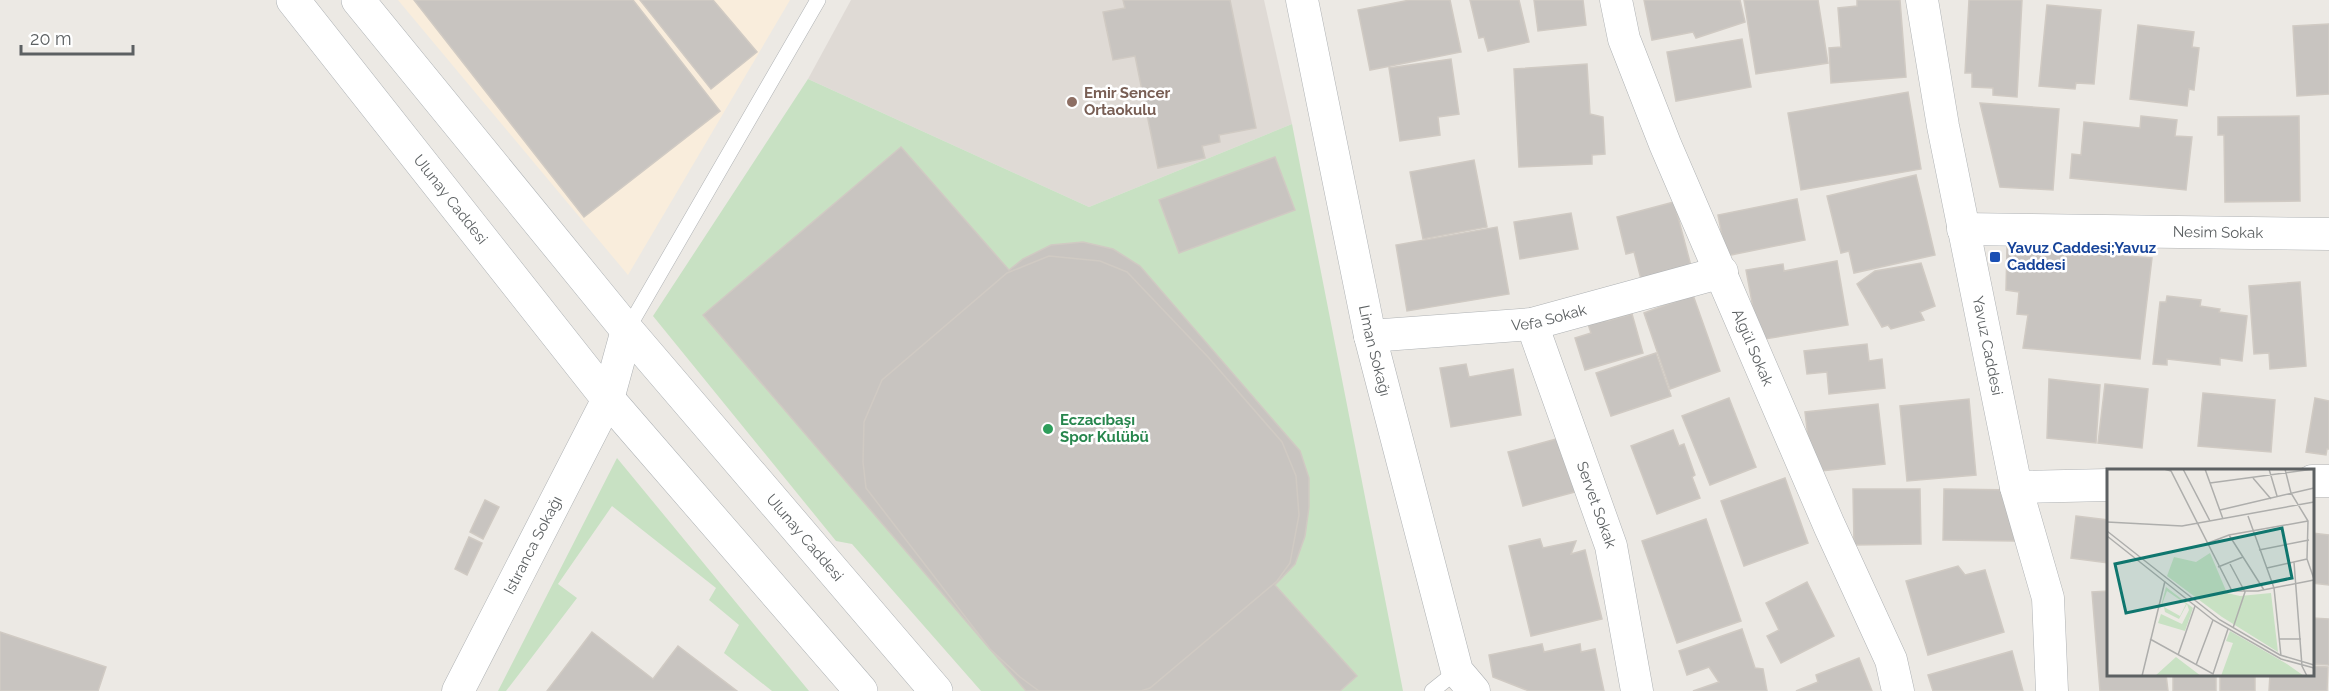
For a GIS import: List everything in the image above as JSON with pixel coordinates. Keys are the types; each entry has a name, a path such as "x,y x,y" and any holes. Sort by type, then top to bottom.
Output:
{"street":[{"name":"Ulunay Caddesi","path":"293,0 608,399 861,691"},
{"name":"Ulunay Caddesi","path":"358,0 627,330 936,691"},
{"name":"Liman Sokağı","path":"1302,0 1370,336 1466,681"},
{"name":"Algül Sokak","path":"1616,0 1624,39 1665,144 1829,525 1891,660 1898,691"},
{"name":"Yavuz Caddesi","path":"1922,0 1963,229 2016,487 2048,598 2052,691"},
{"name":"Nesim Sokak","path":"1963,229 2329,234"},
{"name":"Vefa Sokak","path":"1370,336 1532,324 1722,272"},
{"name":"Servet Sokak","path":"1532,324 1611,546 1637,691"},
{"path":"608,399 627,330"},
{"name":"Istıranca Sokağı","path":"458,691 608,399"},
{"path":"2016,487 2107,485"}],"lane":[{"path":"627,330 818,0"},
{"path":"1432,691 1466,681"}],"shaded area":[{"path":"398,0 790,0 628,275"},
{"name":"Emir Sencer Ortaokulu","path":"851,0 1264,0 1292,124 1089,207 808,79"}],"green space":[{"name":"Eczacıbaşı Spor Kulübü","path":"808,79 1089,207 1292,124 1403,691 981,691 852,544 836,541 653,316"},
{"path":"617,458 809,691 772,691 724,653 739,625 709,600 716,588 612,506 558,584 577,598 506,691 498,691"}],"building":[{"path":"414,0 633,0 720,111 584,217"},
{"path":"640,0 713,0 757,52 711,89"},
{"path":"1123,0 1230,0 1256,128 1219,135 1220,142 1202,146 1205,158 1158,168 1135,56 1113,60 1103,12 1125,8"},
{"path":"1410,0 1450,0 1461,52 1370,70 1358,10"},
{"path":"1470,0 1519,0 1529,42 1488,51 1484,37 1479,38"},
{"path":"1534,0 1583,0 1586,25 1538,31"},
{"path":"1644,0 1740,0 1745,22 1696,38 1693,32 1652,40"},
{"path":"1744,0 1818,0 1828,63 1756,74"},
{"path":"1857,0 1900,0 1906,77 1831,83 1829,48 1841,47 1838,8 1857,6"},
{"path":"1969,0 2022,0 2017,97 1993,95 1993,88 1972,87 1972,73 1965,73"},
{"path":"2047,5 2101,10 2094,84 2076,83 2075,89 2039,86"},
{"path":"2329,24 2329,94 2297,96 2293,26"},
{"path":"2138,25 2194,32 2192,47 2199,48 2194,90 2189,89 2187,106 2130,99"},
{"path":"1742,39 1751,87 1676,101 1667,52"},
{"path":"1451,59 1459,114 1438,117 1440,135 1400,141 1389,68"},
{"path":"1587,64 1590,114 1603,117 1605,154 1592,155 1592,164 1519,167 1514,69"},
{"path":"1908,92 1921,169 1801,190 1788,113"},
{"path":"1980,103 2059,109 2053,190 2000,187"},
{"path":"2141,116 2177,120 2175,136 2192,137 2186,190 2070,178 2072,154 2081,155 2084,122 2140,128"},
{"path":"2299,116 2300,201 2225,202 2224,135 2218,135 2218,117"},
{"name":"Eczacıbaşı Spor Kulübü","path":"901,147 1009,270 1023,259 1051,245 1083,242 1113,249 1140,266 1300,451 1309,478 1309,507 1305,536 1295,564 1275,585 1357,676 1340,691 1026,691 703,315"},
{"path":"1275,157 1295,210 1179,253 1159,200"},
{"path":"1474,160 1487,227 1423,239 1410,172"},
{"path":"1916,175 1935,255 1854,273 1849,251 1841,253 1827,196"},
{"path":"1797,199 1805,240 1726,256 1718,215"},
{"path":"1674,202 1691,266 1641,279 1634,252 1626,254 1617,217"},
{"path":"1571,213 1578,249 1520,259 1514,222"},
{"path":"1497,227 1509,294 1407,311 1396,245"},
{"path":"2007,246 2152,258 2140,359 2023,348 2028,315 2017,314 2019,292 2006,290"},
{"name":"Eczacıbaşı Spor Kulübü","path":"1049,256 1100,261 1127,272 1208,357 1282,442 1296,476 1299,515 1290,563 1277,581 1150,688 1141,691 1039,691 1020,677 990,649 866,488 863,462 864,422 882,380 1007,273"},
{"path":"1837,261 1848,325 1759,340 1746,270 1783,264 1784,271"},
{"path":"1921,263 1935,306 1920,312 1924,320 1891,329 1888,325 1882,327 1857,284 1875,271"},
{"path":"2300,282 2306,366 2270,369 2269,353 2254,354 2249,286"},
{"path":"1693,295 1720,371 1670,389 1644,313"},
{"path":"2167,296 2201,300 2200,306 2220,309 2219,312 2247,316 2242,361 2220,358 2220,365 2167,359 2167,365 2153,364 2160,302 2166,302"},
{"path":"1632,314 1643,353 1585,370 1575,338 1591,333 1587,321 1606,315 1607,321"},
{"path":"1867,344 1869,361 1882,359 1885,388 1829,394 1827,372 1807,374 1804,351"},
{"path":"1656,353 1671,396 1611,416 1596,373"},
{"path":"1466,364 1469,377 1513,369 1521,415 1451,427 1440,368"},
{"path":"2049,379 2100,385 2096,443 2047,438"},
{"path":"2105,384 2148,389 2142,448 2098,443"},
{"path":"2203,393 2275,400 2271,452 2198,446"},
{"path":"1729,398 1756,467 1710,485 1682,416"},
{"path":"2315,398 2329,401 2329,449 2326,455 2306,452"},
{"path":"1969,399 1976,475 1907,481 1900,406"},
{"path":"1878,404 1885,464 1812,472 1805,412"},
{"path":"1673,430 1679,446 1684,444 1700,498 1657,514 1631,446"},
{"path":"1560,438 1575,492 1523,506 1508,452"},
{"path":"1785,478 1808,543 1744,566 1721,501"},
{"path":"1853,489 1920,489 1921,544 1854,545"},
{"path":"1944,489 2016,490 2015,541 1943,540"},
{"path":"485,500 499,507 483,539 470,532"},
{"path":"2076,516 2107,520 2107,563 2071,558"},
{"path":"1706,519 1741,621 1677,643 1642,541"},
{"path":"2314,533 2329,535 2329,585 2314,583"},
{"path":"469,537 482,543 467,575 455,569"},
{"path":"1540,539 1543,548 1576,541 1571,554 1585,550 1602,619 1531,636 1509,546"},
{"path":"1958,566 1965,575 1985,570 2004,632 1928,655 1906,581"},
{"path":"1807,582 1834,636 1781,663 1767,636 1779,630 1766,603"},
{"path":"2107,591 2107,676 2166,676 2168,691 2100,691 2092,592"},
{"path":"2314,618 2329,619 2329,665 2314,664"},
{"path":"1742,629 1755,668 1763,669 1767,691 1693,691 1719,682 1709,667 1687,675 1679,651"},
{"path":"0,632 106,667 98,691 0,691"},
{"path":"592,632 653,679 678,646 737,691 547,691"},
{"path":"1542,644 1544,652 1580,644 1581,652 1595,649 1604,691 1529,691 1493,677 1489,655"},
{"path":"2012,651 2023,691 1933,691 1928,675"},
{"path":"1859,658 1872,691 1796,691 1818,682 1816,675"},
{"path":"2314,666 2328,667 2327,691 2269,691 2270,676 2314,676"},
{"path":"2173,676 2216,676 2216,691 2173,691"},
{"path":"2220,676 2255,676 2255,691 2220,691"}],"place":[{"name":"Emir Sencer Ortaokulu","path":"1072,102"},
{"name":"Yavuz Caddesi;Yavuz Caddesi̇","path":"1995,257"},
{"name":"Eczacıbaşı Spor Kulübü","path":"1048,429"}]}
